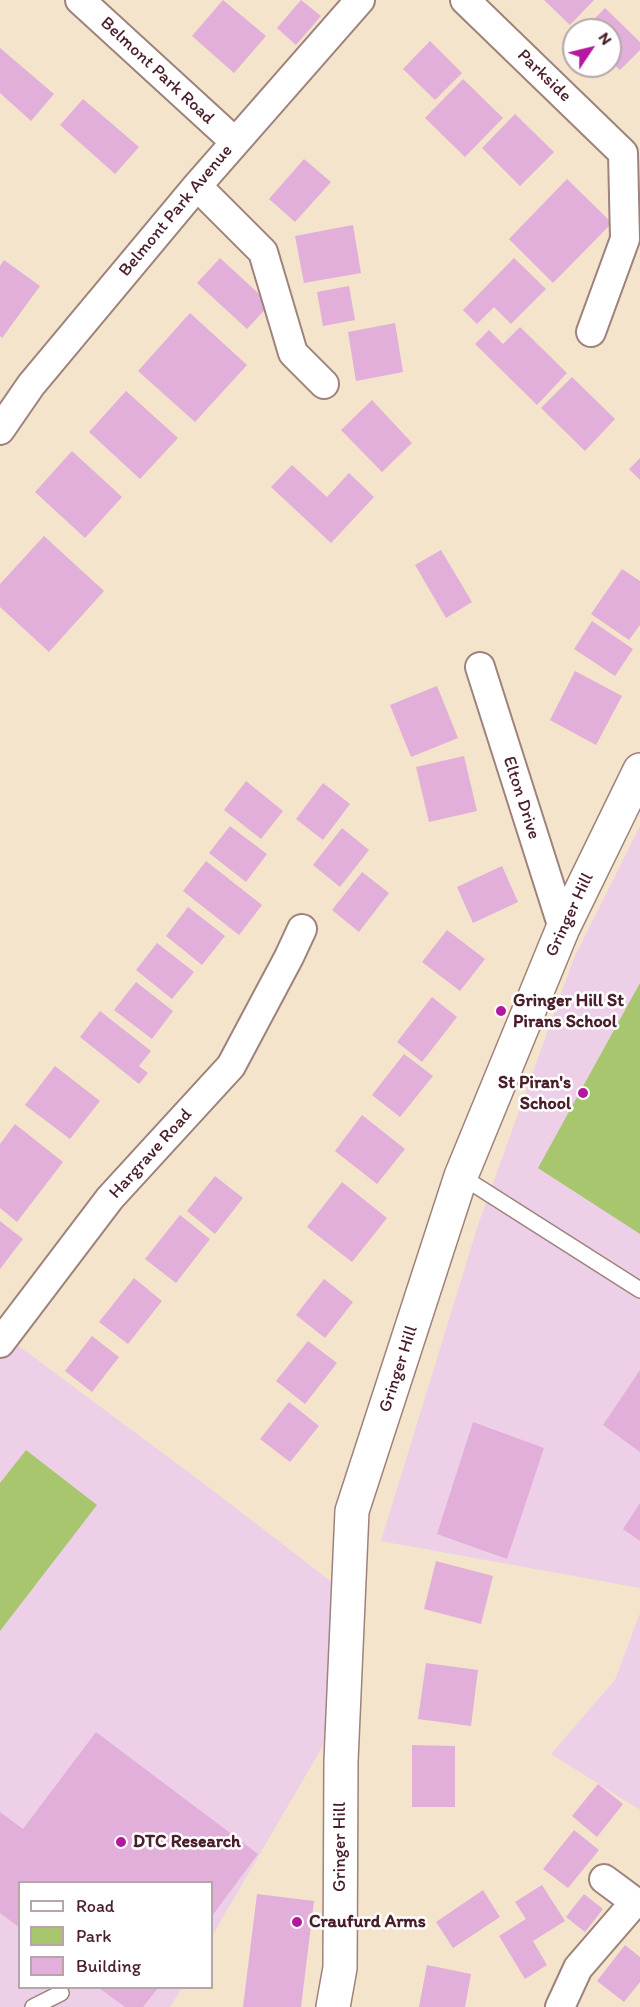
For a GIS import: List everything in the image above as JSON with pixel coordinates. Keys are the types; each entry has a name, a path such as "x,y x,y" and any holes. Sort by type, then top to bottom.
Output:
{"main road":[{"name":"Gringer Hill","path":"333,2007 340,1968 341,1761 352,1511 461,1176 562,928 640,770"}],"street":[{"name":"Belmont Park Road","path":"80,0 234,141"},
{"name":"Belmont Park Avenue","path":"0,430 31,385 234,141 360,0"},
{"name":"Parkside","path":"465,0 631,147 625,239 591,333"},
{"path":"197,186 263,252 293,353 324,384"},
{"name":"Elton Drive","path":"480,667 562,928"},
{"name":"Hargrave Road","path":"0,1343 110,1198 231,1066 299,962 302,929"},
{"path":"560,2007 578,1968 635,1902 604,1879"}],"lane":[{"path":"461,1176 640,1290"},
{"path":"33,2007 61,1993"}],"shaded area":[{"name":"St Piran's School","path":"640,826 640,1588 381,1541 477,1228 574,958"},
{"path":"8,1338 333,1583 328,1737 213,1934 213,1881 18,1881 18,1989 181,1989 170,2007 0,2007 0,1350"},
{"path":"640,1613 640,1810 551,1754 615,1680"}],"green space":[{"path":"640,983 640,1234 538,1168"},
{"path":"26,1450 97,1505 0,1631 0,1483"}],"building":[{"path":"223,0 266,36 234,73 192,36"},
{"path":"301,0 321,16 296,45 277,28"},
{"path":"544,0 594,0 577,18 563,18"},
{"path":"605,8 615,18 595,18"},
{"path":"622,25 640,42 640,50 622,68"},
{"path":"430,41 462,73 435,100 403,69"},
{"path":"0,48 54,94 31,121 0,93"},
{"path":"463,79 503,118 465,157 425,118"},
{"path":"83,99 139,147 115,174 60,125"},
{"path":"515,114 554,152 520,186 482,148"},
{"path":"304,159 331,182 295,222 269,199"},
{"path":"567,179 612,223 553,283 509,239"},
{"path":"353,225 361,273 304,283 295,236"},
{"path":"220,258 270,304 247,329 197,283"},
{"path":"514,258 546,289 511,324 494,307 477,324 463,310"},
{"path":"4,260 40,286 2,338 0,336 0,266"},
{"path":"349,286 355,320 323,326 317,292"},
{"path":"190,313 247,365 195,422 138,371"},
{"path":"395,323 403,372 356,381 348,332"},
{"path":"520,327 567,373 537,405 475,344 489,330 503,344"},
{"path":"572,377 615,419 585,451 541,408"},
{"path":"126,391 178,438 140,479 89,432"},
{"path":"372,400 412,443 382,472 341,430"},
{"path":"72,451 122,497 85,538 35,492"},
{"path":"640,458 640,480 629,469"},
{"path":"292,465 327,497 349,473 374,497 331,543 271,487"},
{"path":"44,536 104,591 49,652 0,607 0,584"},
{"path":"441,550 472,602 446,618 415,565"},
{"path":"622,569 640,581 640,625 629,640 591,614"},
{"path":"592,621 633,649 615,676 574,649"},
{"path":"575,671 622,696 596,745 550,720"},
{"path":"437,686 458,738 411,757 390,705"},
{"path":"464,756 477,811 429,822 416,767"},
{"path":"246,781 283,811 261,839 224,810"},
{"path":"323,783 350,804 323,840 296,819"},
{"path":"230,826 267,854 246,882 209,853"},
{"path":"342,828 369,850 340,887 313,865"},
{"path":"206,861 262,905 239,935 183,891"},
{"path":"502,866 518,902 473,923 457,887"},
{"path":"362,872 389,893 359,932 332,910"},
{"path":"188,907 225,936 202,965 166,936"},
{"path":"447,930 485,959 460,991 422,962"},
{"path":"157,943 194,972 172,999 136,970"},
{"path":"136,982 173,1011 152,1039 114,1010"},
{"path":"432,997 457,1017 422,1062 397,1042"},
{"path":"100,1011 151,1051 139,1066 148,1073 139,1084 80,1037"},
{"path":"404,1054 433,1076 400,1117 372,1095"},
{"path":"55,1066 100,1101 70,1139 25,1105"},
{"path":"362,1115 405,1149 377,1184 335,1151"},
{"path":"15,1124 63,1162 17,1222 0,1208 0,1144"},
{"path":"215,1176 243,1198 215,1234 187,1211"},
{"path":"342,1182 387,1218 352,1262 307,1227"},
{"path":"180,1215 210,1239 176,1283 145,1259"},
{"path":"0,1221 23,1239 0,1269"},
{"path":"134,1278 162,1301 128,1344 99,1322"},
{"path":"324,1279 353,1302 325,1338 296,1315"},
{"path":"92,1336 119,1357 92,1392 65,1371"},
{"path":"308,1341 337,1363 305,1404 276,1381"},
{"path":"640,1370 640,1452 603,1425"},
{"path":"289,1402 319,1426 290,1462 260,1439"},
{"path":"473,1422 544,1448 507,1559 437,1534"},
{"path":"640,1503 640,1541 623,1529"},
{"path":"436,1561 493,1576 481,1624 424,1609"},
{"path":"426,1663 478,1670 471,1726 418,1719"},
{"name":"DTC Research","path":"96,1732 258,1854 213,1915 213,1881 18,1881 18,1926 0,1913 0,1812 23,1829"},
{"path":"412,1745 455,1746 455,1807 412,1807"},
{"path":"598,1784 623,1804 597,1837 572,1816"},
{"path":"574,1830 599,1850 568,1888 543,1869"},
{"path":"542,1885 565,1921 533,1941 547,1965 525,1979 499,1936 526,1919 515,1902"},
{"path":"483,1890 500,1917 453,1948 436,1922"},
{"path":"257,1894 314,1901 301,2007 243,2007"},
{"path":"584,1894 603,1909 585,1932 566,1917"},
{"path":"625,1945 640,1957 640,1982 624,2002 597,1981"},
{"path":"427,1965 471,1974 465,2007 419,2007"},
{"path":"100,1989 157,1989 143,2007 125,2007"}],"place":[{"name":"Gringer Hill St Pirans School","path":"501,1011"},
{"name":"St Piran's School","path":"583,1093"},
{"name":"DTC Research","path":"121,1842"},
{"name":"Craufurd Arms","path":"297,1922"}]}
